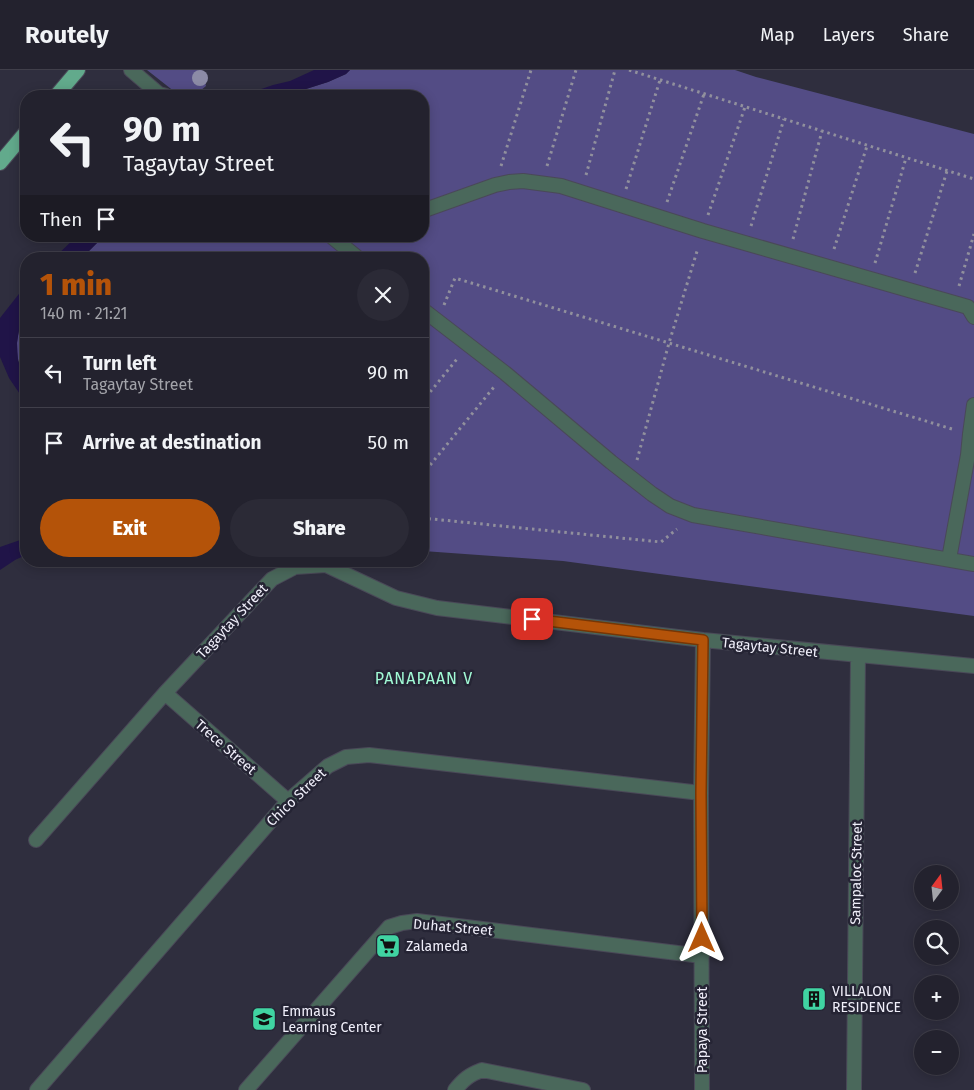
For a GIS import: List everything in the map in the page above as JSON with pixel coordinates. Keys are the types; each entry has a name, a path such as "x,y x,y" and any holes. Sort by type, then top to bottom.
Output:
{"highway":[{"path":"61,90 78,70"},
{"path":"0,163 20,139"}],"street":[{"path":"130,70 155,90"},
{"path":"429,208 495,185 510,182 523,181 561,186 703,231 968,307 974,317"},
{"path":"342,242 352,252"},
{"path":"429,313 505,373 611,462 670,506 693,515 974,564"},
{"path":"949,559 968,455 974,405"},
{"name":"Tagaytay Street","path":"36,840 165,693 272,579 295,567"},
{"name":"Tagaytay Street","path":"330,567 396,598 437,608 703,640 974,666"},
{"name":"Papaya Street","path":"702,1090 701,793 703,640"},
{"name":"Sampaloc Street","path":"854,1090 858,656"},
{"name":"Trece Street","path":"165,693 288,801"},
{"name":"Chico Street","path":"37,1090 288,801 328,766 346,757 369,755 701,793"},
{"name":"Duhat Street","path":"246,1090 389,927 402,923 417,921 702,956"},
{"path":"455,1090 462,1081 482,1070 583,1090"}],"path":[{"path":"495,185 531,70"},
{"path":"542,184 576,70"},
{"path":"582,193 615,70"},
{"path":"629,70 974,180"},
{"path":"620,205 660,80"},
{"path":"662,218 704,94"},
{"path":"632,478 669,343 703,231 745,107"},
{"path":"746,243 784,119"},
{"path":"788,255 822,131"},
{"path":"829,267 867,146"},
{"path":"871,279 906,158"},
{"path":"910,290 947,171"},
{"path":"954,303 974,234"},
{"path":"438,320 454,278 970,434"},
{"path":"429,393 468,344"},
{"path":"429,466 505,373"},
{"path":"429,519 661,542 693,515"}],"shaded area":[{"path":"147,70 202,70 206,86 201,90 172,90"},
{"path":"314,70 350,70 346,74 328,82 306,89 258,90 290,81"},
{"path":"350,70 735,70 974,134 974,616 563,561 429,551 429,252 88,252 98,242 429,242 429,90 300,90 328,82 346,74"},
{"path":"71,242 98,242 88,252 60,252"},
{"path":"20,293 20,328 17,343 20,365 20,394 9,378 0,357 0,318"},
{"path":"20,328 20,364 17,350"},
{"path":"20,540 20,558 0,570 0,547"}],"place":[{"name":"Zalameda","path":"388,946"},
{"name":"VILLALON RESIDENCE","path":"814,999"},
{"name":"Emmaus Learning Center","path":"264,1019"}],"district":[{"name":"PANAPAAN V","path":"424,678"}],"route":[{"path":"532,619 703,640 702,938"}]}
